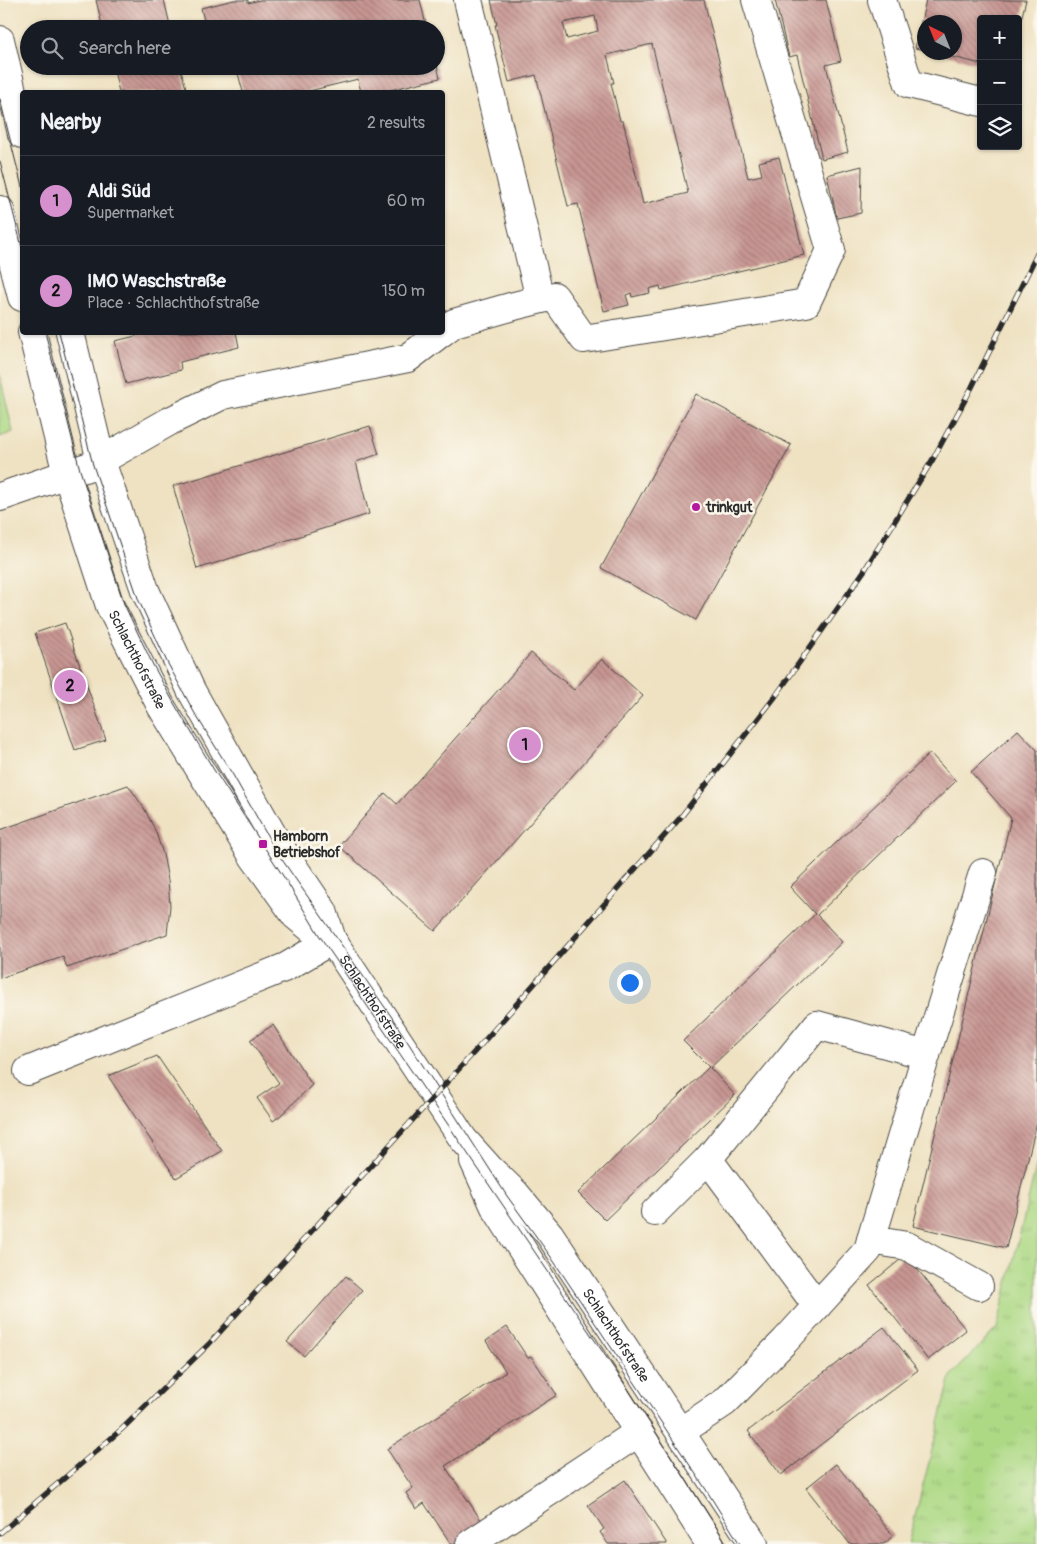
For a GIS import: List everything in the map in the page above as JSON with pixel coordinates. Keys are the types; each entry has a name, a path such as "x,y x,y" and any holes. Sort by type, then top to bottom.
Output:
{"street":[{"path":"468,0 540,300"},
{"path":"446,329 514,306 554,296 584,339 806,303 831,250 756,0"},
{"path":"882,0 909,84 977,101"},
{"path":"0,40 20,125"},
{"path":"0,210 20,288"},
{"name":"Schlachthofstraße","path":"33,335 83,468 145,590 191,690 276,841 323,911 332,940 463,1139 495,1207 710,1544"},
{"name":"Schlachthofstraße","path":"70,335 83,468 110,606 161,706 253,856 296,916 319,935 332,940"},
{"path":"0,497 83,468 223,395 408,358 438,335"},
{"path":"680,1432 725,1402 785,1341 868,1250 983,873"},
{"path":"28,1071 286,967 332,940"},
{"path":"656,1212 708,1159 817,1025 926,1055"},
{"name":"Schlachthofstraße","path":"463,1139 514,1192 550,1236 754,1544"},
{"path":"708,1159 817,1306"},
{"path":"871,1240 907,1246 979,1286"},
{"path":"470,1544 640,1432"}],"green space":[{"path":"0,375 13,432 0,437"},
{"path":"1037,1163 1037,1544 908,1544 951,1376 997,1328"}],"building":[{"path":"96,0 164,0 169,20 101,20"},
{"path":"234,0 248,0 248,3 260,0 420,0 425,20 204,20 201,8"},
{"path":"491,0 704,0 748,178 762,175 759,162 779,157 804,255 661,290 660,286 649,289 650,293 632,297 631,293 626,295 629,305 604,311 578,204 568,206 536,75 509,82 495,25 497,25","holes":["595,16 598,31 567,39 563,23","652,44 688,193 643,204 623,121 620,121 607,55"]},
{"path":"775,0 826,0 841,61 826,65 848,152 822,159 797,55 789,57"},
{"path":"926,0 1026,0 1022,16 977,15 977,63 962,59 962,15 923,15"},
{"path":"115,75 182,75 186,90 119,90"},
{"path":"238,75 439,75 440,78 390,90 361,90 358,79 313,90 242,90"},
{"path":"862,166 861,213 837,218 827,175"},
{"path":"237,335 239,347 180,362 181,370 126,384 115,341 136,336"},
{"name":"trinkgut","path":"696,394 791,445 696,620 601,568"},
{"path":"370,426 379,454 356,462 369,514 197,569 173,486"},
{"path":"65,623 106,740 75,750 35,633"},
{"path":"531,653 574,690 602,659 643,696 435,931 339,846 385,793 397,804"},
{"path":"1018,730 1037,750 1037,1122 1006,1248 913,1226 1011,818 971,772"},
{"path":"930,753 956,781 817,915 842,942 710,1068 735,1095 605,1220 578,1193 709,1067 683,1041 815,914 790,887"},
{"path":"128,785 144,808 155,830 163,854 170,906 167,934 67,968 63,957 0,978 0,830"},
{"path":"273,1025 312,1085 273,1121 257,1098 279,1083 250,1040"},
{"path":"157,1056 222,1151 176,1178 108,1076"},
{"path":"906,1255 966,1330 928,1360 869,1285"},
{"path":"346,1276 362,1290 304,1356 287,1342"},
{"path":"507,1327 528,1358 531,1356 557,1395 445,1466 485,1526 458,1544 451,1544 424,1503 416,1509 406,1493 413,1488 387,1449 506,1372 486,1341"},
{"path":"884,1327 918,1370 781,1475 748,1431"},
{"path":"836,1464 893,1536 884,1544 850,1544 806,1488"},
{"path":"625,1480 667,1544 608,1544 600,1532 604,1529 588,1505"}],"tram line":[{"path":"0,99 20,179"},
{"path":"0,161 20,239"},
{"path":"46,335 80,470 124,604 153,665 175,705 319,935 628,1389 727,1544"},
{"path":"60,335 93,465 139,601 167,662 194,712 233,775 276,851 391,1016 507,1196 551,1257 705,1488 740,1544"}],"railway":[{"path":"0,1533 122,1429 209,1344 478,1048 680,818 775,697 864,571 933,459 972,387 1037,254"}],"place":[{"name":"trinkgut","path":"696,507"},
{"name":"IMO Waschstraße","path":"70,686"},
{"name":"Aldi Süd","path":"525,745"},
{"name":"Hamborn Betriebshof","path":"263,844"}]}
